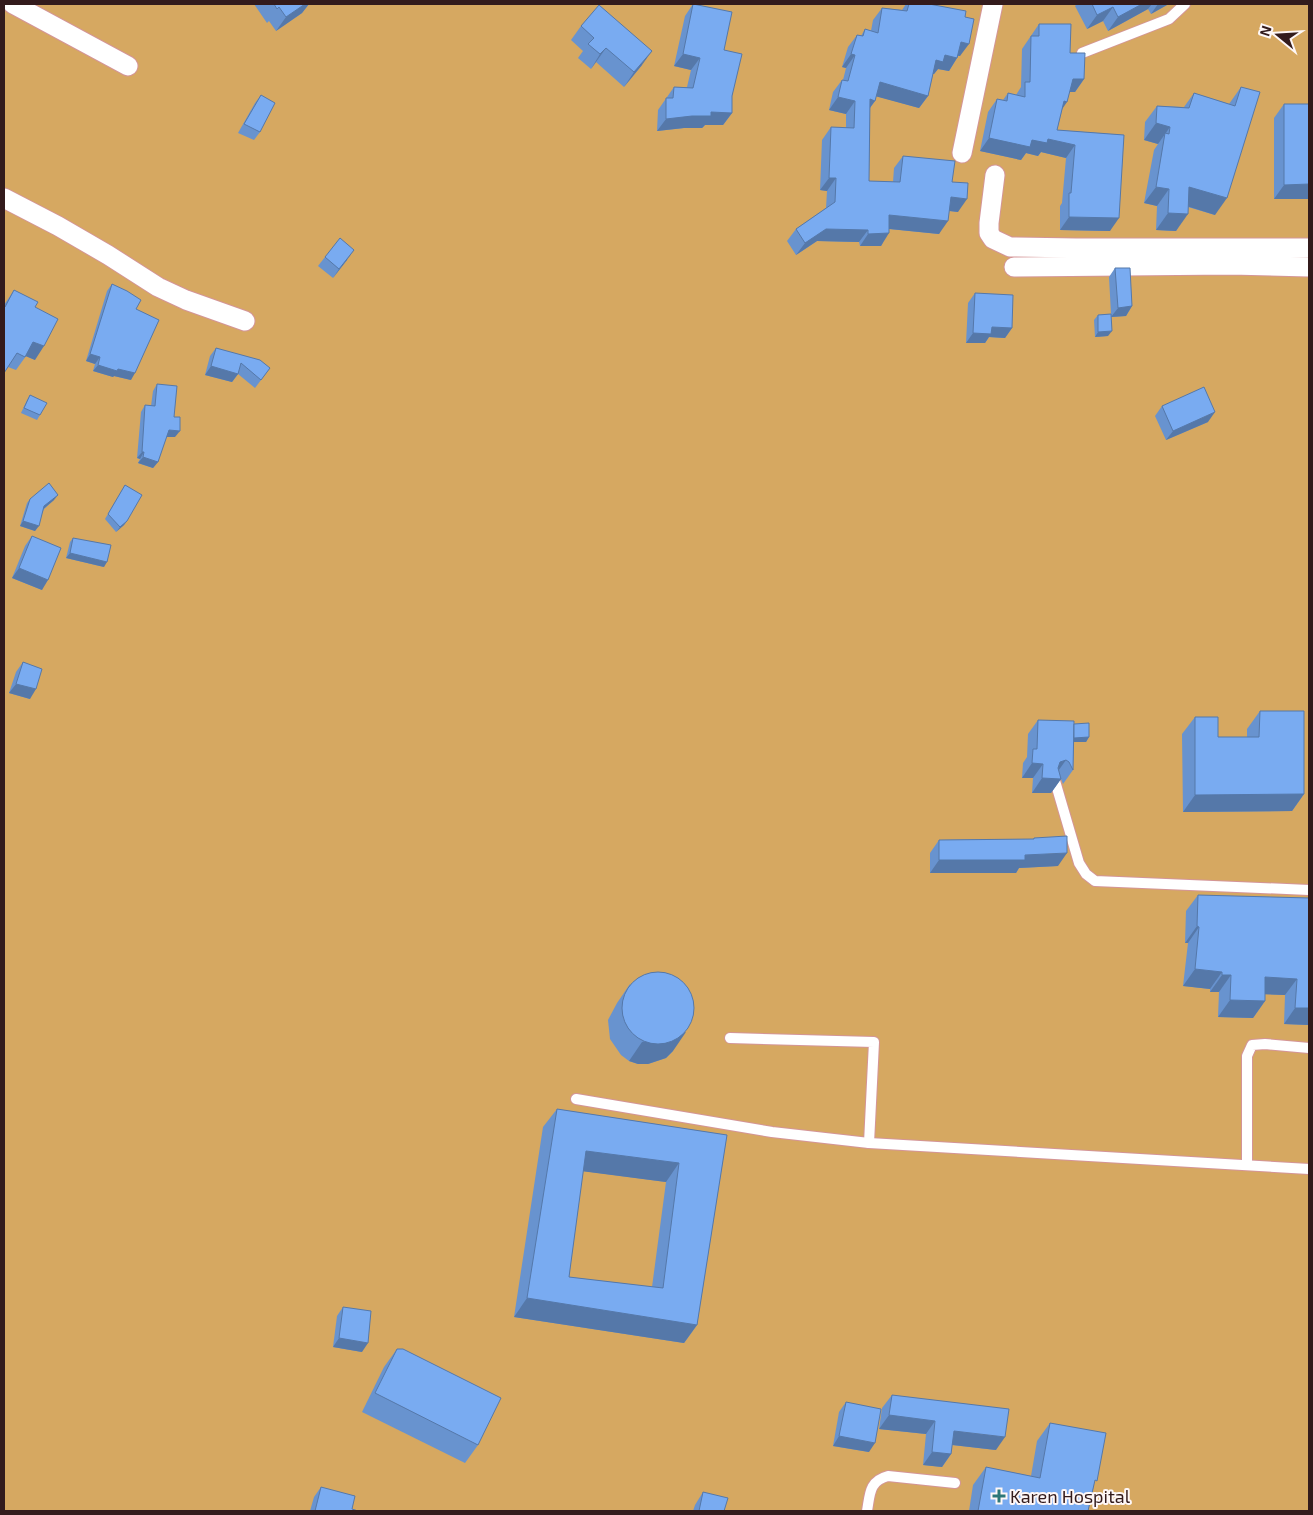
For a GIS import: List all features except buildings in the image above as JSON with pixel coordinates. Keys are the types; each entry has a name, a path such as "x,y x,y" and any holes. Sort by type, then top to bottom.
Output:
{"street":[{"path":"13,4 128,66"},
{"path":"962,153 992,4"},
{"path":"995,175 989,233 992,239 1010,247 1309,248"},
{"path":"4,198 58,226 158,287 186,300 245,320"},
{"path":"1014,267 1231,265 1309,267"}],"lane":[{"path":"1082,53 1169,19 1185,4"},
{"path":"1055,781 1079,863 1086,874 1095,881 1309,890"},
{"path":"730,1038 874,1042 869,1143"},
{"path":"1247,1165 1247,1056 1252,1045 1265,1044 1309,1048"},
{"path":"576,1099 772,1132 869,1143 1309,1169"},
{"path":"867,1511 871,1488 880,1478 888,1476 956,1483"}],"shaded area":[{"path":"4,4 1309,4 1309,1511 4,1511"}],"place":[{"name":"Karen Hospital","path":"999,1496"}]}
